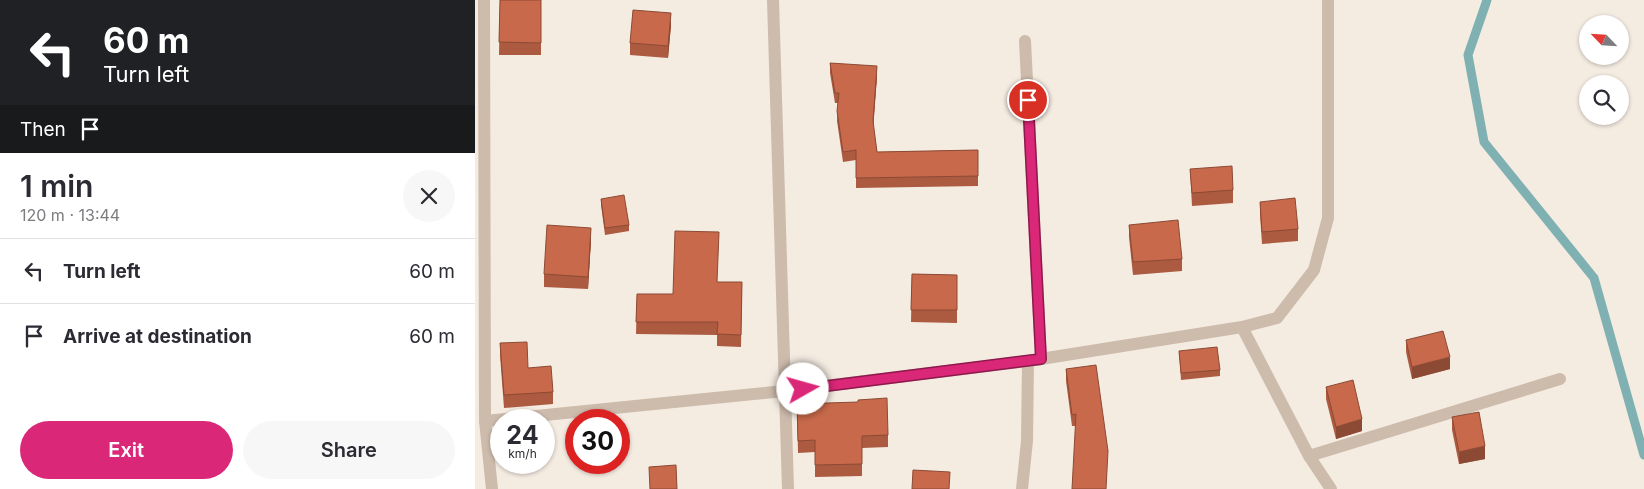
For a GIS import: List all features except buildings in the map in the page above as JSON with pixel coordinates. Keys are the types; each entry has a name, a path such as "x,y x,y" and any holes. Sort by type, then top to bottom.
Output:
{"street":[{"path":"484,0 485,421 481,439 492,489"},
{"path":"773,0 788,489"},
{"path":"485,421 784,391 1028,361 1242,327 1277,318 1314,270 1328,218 1329,0"},
{"path":"1025,41 1041,359"},
{"path":"1242,327 1309,456 1331,489"},
{"path":"1022,489 1027,441 1028,361"},
{"path":"1309,456 1560,379"}],"waterway":[{"path":"1487,0 1468,55 1484,142 1594,278 1644,455"}],"route":[{"path":"803,389 1041,359 1028,100"}]}
